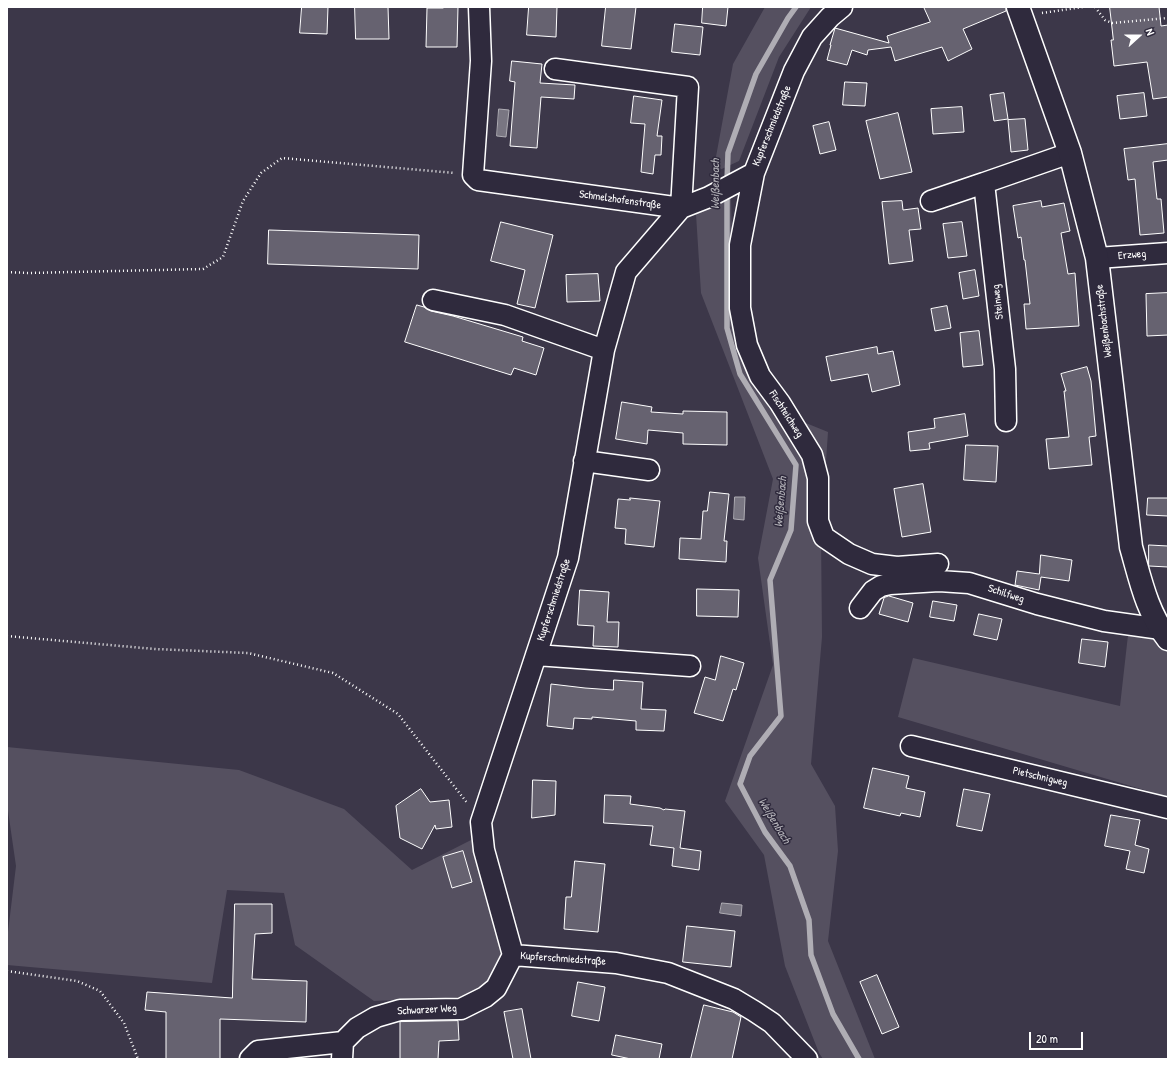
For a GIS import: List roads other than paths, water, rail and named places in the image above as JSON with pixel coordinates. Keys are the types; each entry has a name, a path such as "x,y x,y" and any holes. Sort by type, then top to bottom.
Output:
{"main road":[{"name":"Weißenbachstraße","path":"1020,13 1070,153 1097,258 1131,547 1143,589 1164,634"}],"street":[{"name":"Schmelzhofenstraße","path":"479,7 481,61 473,175 478,180 682,208"},
{"name":"Kupferschmiedstraße","path":"807,1059 772,1024 754,1011 734,999 668,974 616,963 513,955 484,850 481,822 568,558 604,350 626,272 682,208 709,197 746,178 794,71 812,37 830,17 842,7"},
{"path":"554,69 688,87 682,208"},
{"path":"931,201 1070,153"},
{"name":"Fischteichweg","path":"746,178 740,245 740,308 747,345 760,376 780,403 812,455 818,478 818,521 824,537 849,554 872,564 897,567 938,564"},
{"name":"Steinweg","path":"984,183 1006,369 1006,421"},
{"name":"Erzweg","path":"1097,258 1168,253"},
{"path":"433,300 505,315 604,350"},
{"path":"584,461 649,470"},
{"name":"Schilfweg","path":"860,608 873,591 890,584 939,581 969,583 1037,604 1164,634"},
{"path":"536,655 690,666"},
{"name":"Pietschnigweg","path":"911,746 1168,808"},
{"name":"Schwarzer Weg","path":"342,1050 357,1028 376,1017 400,1010 461,1009 485,997 496,988 513,955"},
{"path":"250,1059 258,1051 342,1050"}],"waterway":[{"name":"Weißenbach","path":"727,182 728,153 756,74 788,18 796,7"},
{"name":"Weißenbach","path":"727,191 727,328 740,374 796,465 791,530 770,580 781,716 750,756 740,784 765,832 790,866 809,920 811,955 833,1014 859,1059"}]}
